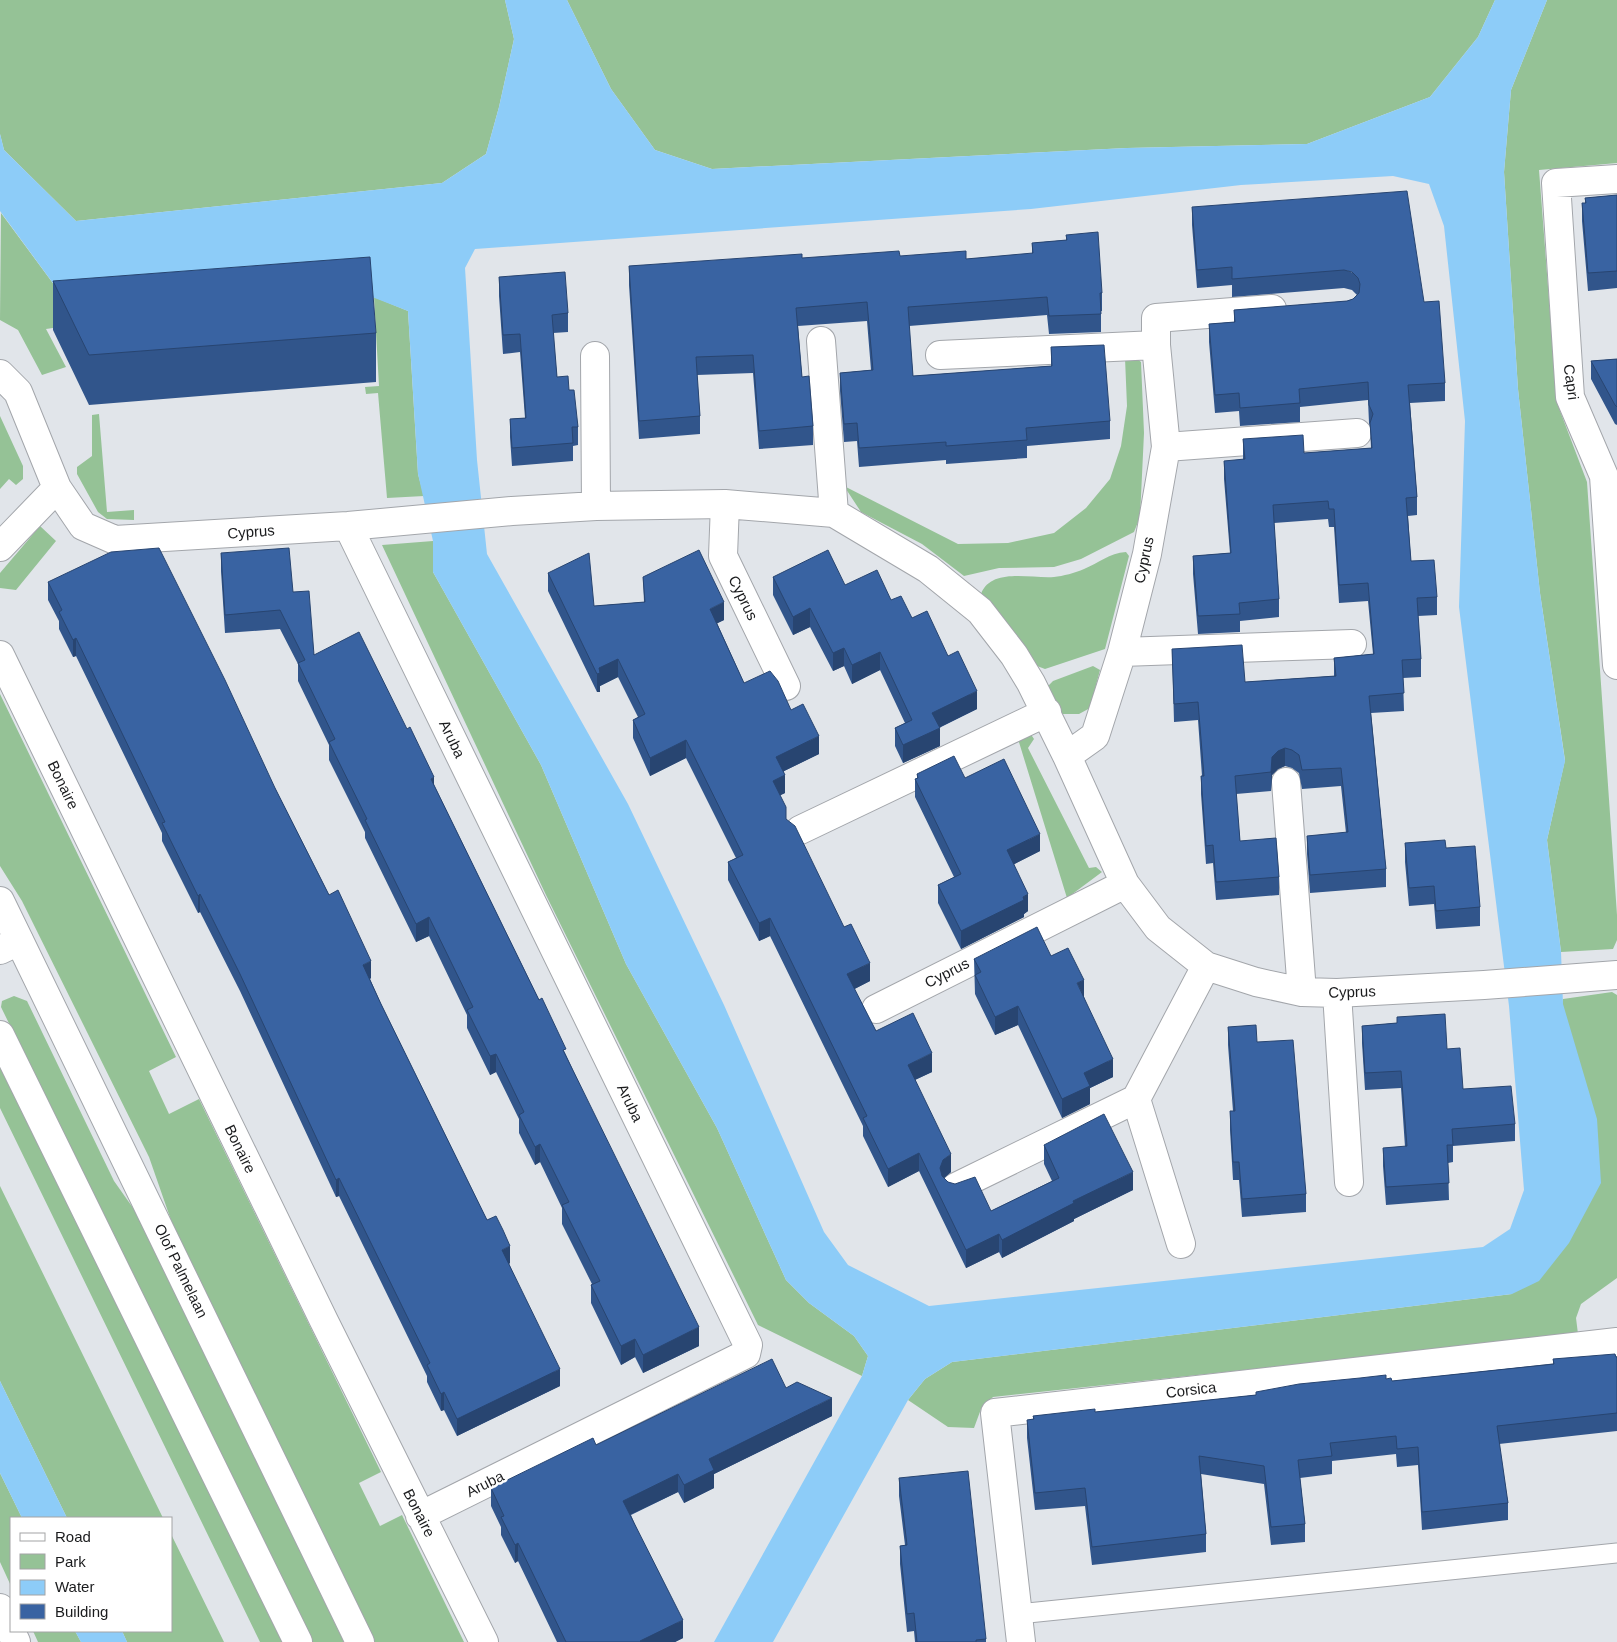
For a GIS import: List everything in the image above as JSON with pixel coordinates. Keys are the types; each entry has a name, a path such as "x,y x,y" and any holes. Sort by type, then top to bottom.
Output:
{"street":[{"name":"Capri","path":"1617,179 1556,184 1570,397 1604,476 1617,665"},
{"name":"Cyprus","path":"1067,756 1095,736 1122,652 1147,554 1166,447 1156,345 1156,318 1295,307"},
{"path":"821,342 834,513"},
{"path":"940,355 1156,345"},
{"path":"594,356 596,506"},
{"name":"Cyprus","path":"0,374 18,392 57,488 83,526 115,540 348,526 512,511 596,506 725,504 834,513 928,570 980,611 1014,655 1047,712 1125,884 1158,928 1206,966 1256,982 1302,992 1336,993 1610,976"},
{"path":"1166,447 1357,432"},
{"path":"0,547 57,488"},
{"name":"Cyprus","path":"725,504 723,556 786,686"},
{"name":"Aruba","path":"348,526 748,1345 746,1354 420,1516"},
{"path":"1122,652 1352,644"},
{"name":"Bonaire","path":"0,655 420,1516 484,1642"},
{"path":"800,830 1047,712"},
{"path":"1286,782 1302,992"},
{"name":"Cyprus","path":"876,1009 1125,884"},
{"name":"Olof Palmelaan","path":"0,901 9,945 360,1642"},
{"path":"956,1187 1136,1098 1206,966"},
{"path":"1336,993 1349,1182"},
{"path":"0,1034 298,1642"},
{"path":"1136,1098 1181,1244"},
{"name":"Corsica","path":"1021,1642 995,1413 1617,1342"},
{"path":"0,1608 10,1629"}],"lane":[{"path":"1018,1614 1617,1553"}],"green space":[{"path":"0,0 505,0 514,39 499,107 486,154 442,183 76,221 4,150 0,134"},
{"path":"567,0 1495,0 1478,37 1430,97 1307,144 1127,148 712,169 655,150 611,89"},
{"path":"1547,0 1617,0 1617,163 1539,170 1557,403 1587,482 1617,915 1617,940 1613,949 1561,952 1547,840 1565,760 1540,593 1518,389 1504,172 1511,90"},
{"path":"1,213 69,305 73,325 46,329 66,367 42,375 18,330 0,320"},
{"path":"374,297 408,311 418,474 424,496 387,498 378,393 366,394 365,387 379,386"},
{"path":"1135,357 1141,362 1144,433 1140,517 1134,532 1081,559 1054,567 999,568 964,576 922,544 861,512 844,486 958,544 1008,543 1054,533 1086,508 1110,479 1121,446 1127,406 1125,358"},
{"path":"99,414 107,512 134,510 134,520 107,519 98,512 77,474 77,467 92,456 92,415"},
{"path":"0,416 23,466 23,479 16,485 9,479 0,489"},
{"path":"40,526 56,541 16,590 0,588 0,573"},
{"path":"433,541 433,572 541,765 626,964 717,1128 786,1280 809,1303 854,1336 868,1356 862,1376 758,1325 546,895 382,545"},
{"path":"1126,552 1129,556 1105,649 1045,669 1037,666 999,612 981,594 986,586 994,580 1003,577 1061,576 1089,567 1114,554"},
{"path":"1093,666 1100,670 1090,708 1079,714 1060,714 1046,688 1053,681"},
{"path":"0,694 176,1057 149,1071 169,1114 199,1099 381,1472 359,1483 380,1526 402,1515 464,1642 370,1642 187,1266 149,1157 22,901 0,866"},
{"path":"1030,733 1034,739 1028,748 1089,868 1096,867 1102,872 1067,898 1018,739"},
{"path":"1612,992 1617,995 1617,1278 1581,1304 1576,1318 1578,1334 993,1397 981,1409 974,1428 948,1427 908,1400 925,1379 952,1362 1512,1294 1563,999"},
{"path":"14,996 27,1001 114,1181 150,1232 171,1273 191,1326 344,1642 311,1642 1,1007 2,1001"},
{"path":"0,1067 14,1095 31,1114 286,1642 260,1642 0,1108"},
{"path":"0,1186 163,1517 67,1517 0,1381"},
{"path":"0,1473 22,1517 10,1517 10,1584 0,1562"},
{"path":"172,1536 224,1642 127,1642 122,1632 172,1632"},
{"path":"33,1632 76,1632 81,1642 38,1642"}],"water":[{"path":"505,0 567,0 611,89 655,150 712,169 1127,148 1307,144 1430,97 1478,37 1495,0 1547,0 1511,90 1504,172 1518,389 1540,593 1565,761 1547,840 1561,952 1563,1004 1597,1119 1601,1183 1569,1243 1539,1281 1512,1294 952,1362 925,1379 908,1400 773,1642 714,1642 862,1376 868,1356 854,1336 809,1303 786,1280 717,1128 626,964 541,765 433,572 433,541 418,474 408,311 367,295 69,305 0,211 0,134 4,150 76,221 442,183 486,154 499,107 514,39","holes":["1393,176 1429,184 1444,226 1465,421 1459,607 1509,1006 1524,1190 1510,1229 1483,1247 929,1306 848,1265 824,1232 724,1005 628,804 487,554 477,460 465,268 475,249 1031,209 1241,185"]},
{"path":"0,1381 67,1517 22,1517 0,1473"},
{"path":"76,1632 122,1632 127,1642 81,1642"}],"building":[{"path":"1407,191 1424,302 1439,301 1445,383 1408,385 1417,497 1406,498 1411,561 1434,560 1437,597 1417,598 1421,659 1402,660 1404,693 1369,696 1386,869 1310,875 1307,836 1348,832 1341,768 1302,770 1299,755 1285,748 1278,751 1272,757 1271,772 1235,776 1240,841 1276,838 1279,877 1216,882 1213,845 1206,846 1201,776 1204,776 1198,702 1174,704 1172,649 1242,645 1245,682 1336,676 1334,658 1374,654 1368,583 1339,585 1334,509 1329,509 1328,501 1273,505 1279,599 1239,603 1240,614 1198,616 1193,556 1231,553 1224,461 1245,459 1243,439 1303,435 1304,453 1372,448 1370,423 1373,414 1369,405 1368,382 1299,389 1300,403 1240,408 1239,393 1215,395 1209,324 1235,322 1234,310 1347,301 1353,299 1359,293 1360,284 1358,278 1352,272 1344,270 1232,279 1232,267 1197,270 1192,207"},
{"path":"1617,195 1617,271 1588,273 1582,203 1586,203 1585,198"},
{"path":"1098,232 1102,293 1100,293 1101,314 1049,316 1047,297 908,307 913,376 1052,366 1051,347 1104,345 1110,421 1026,428 1027,440 946,446 946,442 859,448 857,423 844,424 840,373 873,370 867,302 796,308 802,377 809,376 813,426 759,431 753,355 696,357 700,416 639,421 629,266 802,254 802,258 899,251 900,256 966,251 966,259 1033,253 1032,243 1067,240 1066,235"},
{"path":"370,257 376,333 89,355 53,281"},
{"path":"565,272 568,313 552,315 557,377 568,376 569,390 574,390 578,427 572,427 573,443 512,448 510,419 526,418 520,334 503,335 499,277"},
{"path":"1617,359 1617,407 1591,361"},
{"path":"159,548 329,895 338,890 371,961 363,965 381,1004 487,1220 496,1216 503,1230 510,1246 502,1250 560,1369 457,1419 444,1392 441,1394 427,1365 430,1363 339,1178 336,1180 240,974 200,894 198,896 162,823 165,822 76,638 73,640 59,612 62,610 48,582 111,552"},
{"path":"289,548 293,592 309,591 314,655 359,632 407,729 410,727 434,777 431,779 539,1000 542,998 566,1049 563,1050 699,1327 643,1355 635,1339 621,1346 591,1285 600,1281 562,1205 569,1202 540,1144 535,1147 519,1115 524,1112 496,1054 490,1056 467,1010 473,1007 429,917 416,924 365,820 367,819 329,742 335,739 298,663 305,660 280,610 225,615 221,553"},
{"path":"699,550 724,602 710,609 744,683 770,671 778,681 791,710 803,704 819,736 776,757 785,775 773,781 786,807 786,819 795,826 844,927 851,924 870,963 847,974 876,1031 913,1013 932,1053 908,1065 951,1154 943,1160 940,1168 942,1176 948,1182 955,1184 975,1177 991,1211 1059,1178 1044,1145 1104,1114 1133,1172 1073,1201 1074,1203 1002,1240 999,1234 966,1250 919,1153 888,1169 863,1118 867,1116 770,918 759,923 728,862 743,855 686,740 650,758 633,720 645,714 618,659 599,668 600,673 597,674 548,573 589,553 594,606 645,602 643,577"},
{"path":"828,550 845,585 877,570 891,600 901,596 912,618 927,611 948,656 958,651 977,691 932,713 940,728 903,745 895,728 912,720 880,652 852,665 844,648 833,653 810,608 793,617 773,577"},
{"path":"954,756 965,778 1004,759 1040,834 1007,850 1028,894 1023,897 1024,900 961,931 938,885 961,874 915,779 918,778 917,774"},
{"path":"1445,840 1446,848 1475,846 1480,907 1436,911 1434,886 1409,888 1405,843"},
{"path":"1037,927 1051,956 1068,948 1084,980 1077,983 1113,1059 1084,1073 1090,1086 1062,1099 1018,1006 995,1017 975,975 981,972 974,959"},
{"path":"1445,1014 1447,1049 1460,1048 1463,1089 1511,1086 1515,1124 1452,1129 1453,1145 1447,1145 1449,1183 1386,1187 1383,1148 1407,1146 1401,1071 1365,1073 1362,1026 1397,1023 1397,1017"},
{"path":"1256,1025 1257,1042 1293,1040 1306,1194 1242,1199 1239,1162 1233,1162 1230,1111 1235,1111 1228,1027"},
{"path":"1615,1354 1617,1357 1617,1413 1497,1426 1508,1503 1422,1512 1418,1447 1397,1449 1396,1436 1330,1443 1332,1456 1298,1460 1305,1524 1271,1527 1264,1466 1199,1456 1206,1534 1092,1547 1085,1488 1035,1493 1027,1420 1034,1419 1033,1416 1095,1409 1095,1412 1256,1395 1256,1392 1299,1384 1386,1375 1386,1379 1391,1378 1392,1381 1554,1364 1553,1359"},
{"path":"772,1359 786,1388 797,1382 832,1398 709,1459 714,1470 684,1485 678,1474 623,1501 683,1620 641,1642 566,1642 518,1543 515,1545 501,1517 504,1516 491,1488 593,1438 596,1445"},
{"path":"968,1471 986,1639 976,1640 976,1642 917,1642 914,1613 907,1614 900,1546 907,1545 899,1478"}]}
